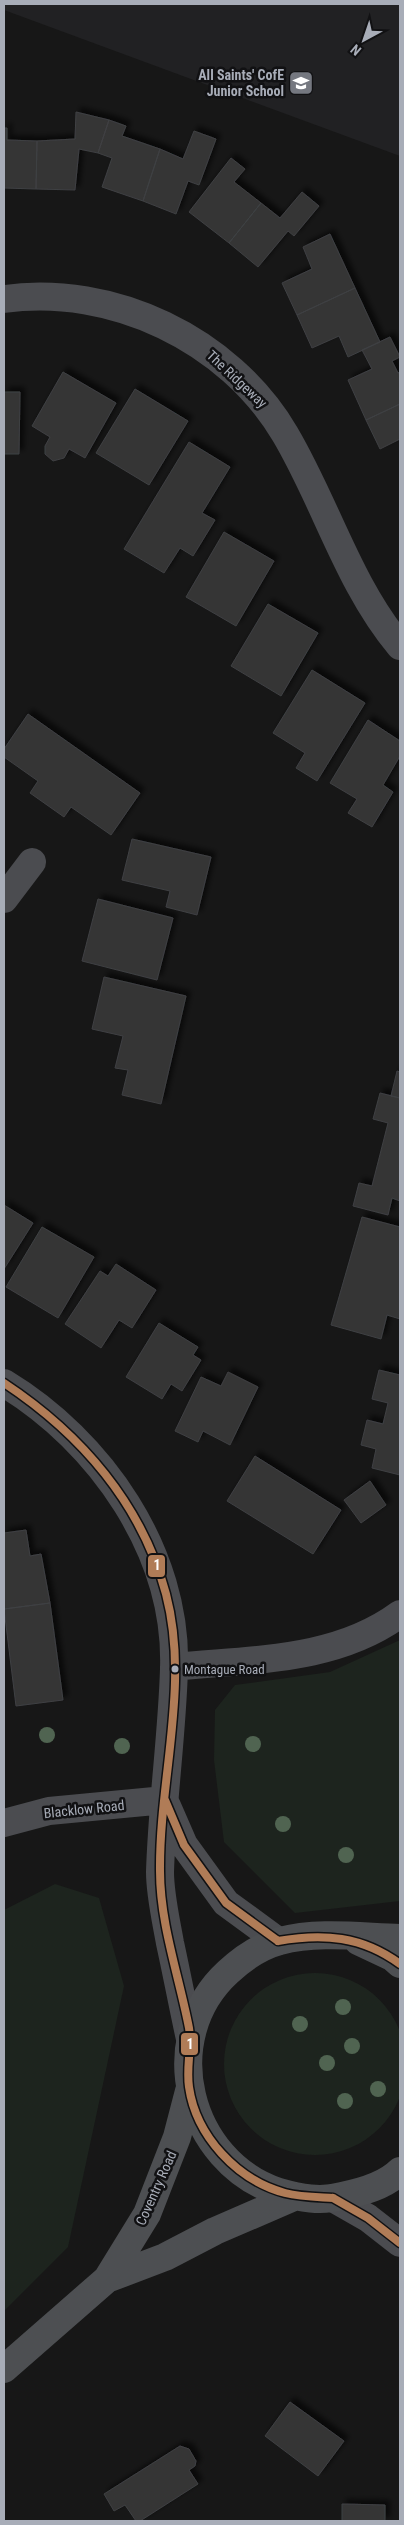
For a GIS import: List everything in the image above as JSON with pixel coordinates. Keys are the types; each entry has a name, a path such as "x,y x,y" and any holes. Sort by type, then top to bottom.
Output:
{"main road":[{"name":"Coventry Road","path":"400,1938 305,1936 278,1941 238,1963 221,1978 204,2003 190,2039 187,2065 190,2091 199,2121 215,2148 237,2170 264,2187 294,2197 333,2198 367,2190 400,2171"},
{"name":"Coventry Road","path":"342,1936 364,1943 392,1957 400,1964"},
{"name":"Coventry Road","path":"4,2369 107,2278 147,2214 177,2137 190,2091"},
{"name":"Coventry Road","path":"107,2278 165,2257 215,2231 294,2197"}],"street":[{"name":"The Ridgeway","path":"4,300 50,296 112,305 145,316 184,336 210,352 233,372 270,410 286,435 370,604 400,646"},
{"path":"4,899 32,862"},
{"path":"4,1383 58,1422 85,1448 104,1472 134,1516 157,1567 166,1594 174,1667 160,1874 165,1919 190,2039"},
{"path":"174,1667 314,1652 365,1635 400,1614"},
{"path":"165,1800 184,1845 226,1903 278,1941"},
{"name":"Blacklow Road","path":"4,1823 49,1811 165,1800"},
{"path":"333,2198 368,2218 400,2243"}],"shaded area":[{"name":"All Saints' CofE Junior School","path":"4,4 400,4 400,156 4,10"},
{"path":"400,1640 400,1901 295,1913 224,1842 214,1760 215,1710 235,1685 330,1672"},
{"path":"55,1884 99,1898 124,1986 68,2247 4,2311 4,1910"},
{"path":"315,1973 333,1975 350,1980 373,1994 385,2006 399,2029 404,2046 406,2064 404,2082 399,2099 385,2122 373,2134 350,2148 333,2153 315,2155 297,2153 280,2148 257,2134 245,2122 231,2099 226,2082 224,2064 226,2046 231,2029 245,2006 257,1994 280,1980 297,1975"}],"building":[{"path":"76,112 109,120 98,153 79,149 75,190 36,189 37,141 75,139"},
{"path":"109,120 126,126 122,136 160,149 143,201 102,187 112,158 98,153"},
{"path":"4,128 7,128 7,140 37,141 36,189 4,188"},
{"path":"194,131 216,139 199,185 188,181 176,214 143,201 160,149 183,159"},
{"path":"231,158 245,169 234,182 261,203 229,243 189,212"},
{"path":"302,192 319,206 294,236 288,231 258,267 229,243 261,203 280,218"},
{"path":"330,234 355,288 297,315 282,283 312,269 303,247"},
{"path":"355,288 380,342 348,357 339,336 312,348 297,315"},
{"path":"390,337 400,357 392,361 398,373 400,372 400,404 366,420 348,380 372,369 362,350"},
{"path":"63,372 116,403 85,458 69,449 64,458 53,461 45,454 45,446 50,437 32,426"},
{"path":"135,389 188,421 149,485 96,453"},
{"path":"4,392 20,392 19,454 4,454"},
{"path":"400,404 400,439 380,449 366,420"},
{"path":"189,442 230,467 202,513 215,520 193,556 180,548 164,573 124,549"},
{"path":"224,532 274,561 236,626 186,597"},
{"path":"268,604 318,633 281,696 231,666"},
{"path":"312,670 365,703 317,781 296,768 305,753 273,733"},
{"path":"28,714 140,793 111,835 71,807 64,817 30,793 38,781 4,757 4,749"},
{"path":"368,720 400,741 400,756 383,785 393,792 372,827 348,813 357,799 330,783"},
{"path":"132,839 211,857 197,915 166,907 170,891 122,880"},
{"path":"98,899 173,918 157,980 82,961"},
{"path":"104,977 186,996 161,1104 122,1095 128,1070 115,1068 123,1036 92,1029"},
{"path":"397,1071 400,1072 400,1098 391,1096"},
{"path":"380,1093 400,1098 400,1201 392,1198 388,1215 353,1206 359,1183 372,1186 388,1123 373,1119"},
{"path":"4,1205 33,1223 4,1269"},
{"path":"362,1217 400,1227 400,1319 387,1315 381,1339 331,1325"},
{"path":"42,1227 94,1257 58,1318 6,1287"},
{"path":"116,1264 156,1290 132,1328 119,1320 101,1348 65,1324 100,1271 108,1276"},
{"path":"159,1323 198,1347 193,1355 201,1360 182,1391 171,1384 162,1399 126,1377"},
{"path":"379,1370 400,1375 400,1475 372,1468 376,1449 361,1445 367,1420 383,1424 388,1403 372,1399"},
{"path":"228,1372 258,1387 230,1445 203,1431 198,1442 175,1431 201,1377 221,1386"},
{"path":"255,1456 341,1510 313,1554 227,1501"},
{"path":"370,1481 386,1505 361,1523 344,1500"},
{"path":"26,1530 30,1556 41,1554 50,1603 4,1609 4,1533"},
{"path":"50,1603 63,1700 16,1706 4,1609"},
{"path":"290,2402 344,2441 318,2476 265,2436"},
{"path":"180,2446 189,2449 196,2461 195,2466 189,2470 198,2484 140,2521 136,2521 125,2505 114,2511 104,2494"},
{"path":"342,2504 385,2505 385,2521 342,2521"}],"transit line":[{"name":"1","path":"4,1383 58,1425 83,1448 105,1474 141,1530 155,1561 166,1594 173,1628 175,1663 172,1732 161,1836 161,1891 163,1911 189,2028 188,2080 193,2105 210,2139 235,2167 251,2178 267,2187 285,2193 333,2198"},
{"name":"1","path":"165,1800 184,1845 226,1903 278,1941"},
{"name":"1","path":"278,1941 311,1937 342,1939 371,1947 400,1964"},
{"name":"1","path":"333,2198 368,2218 400,2243"}],"place":[{"name":"All Saints' CofE Junior School","path":"301,83"},
{"name":"Montague Road","path":"175,1669"}]}
